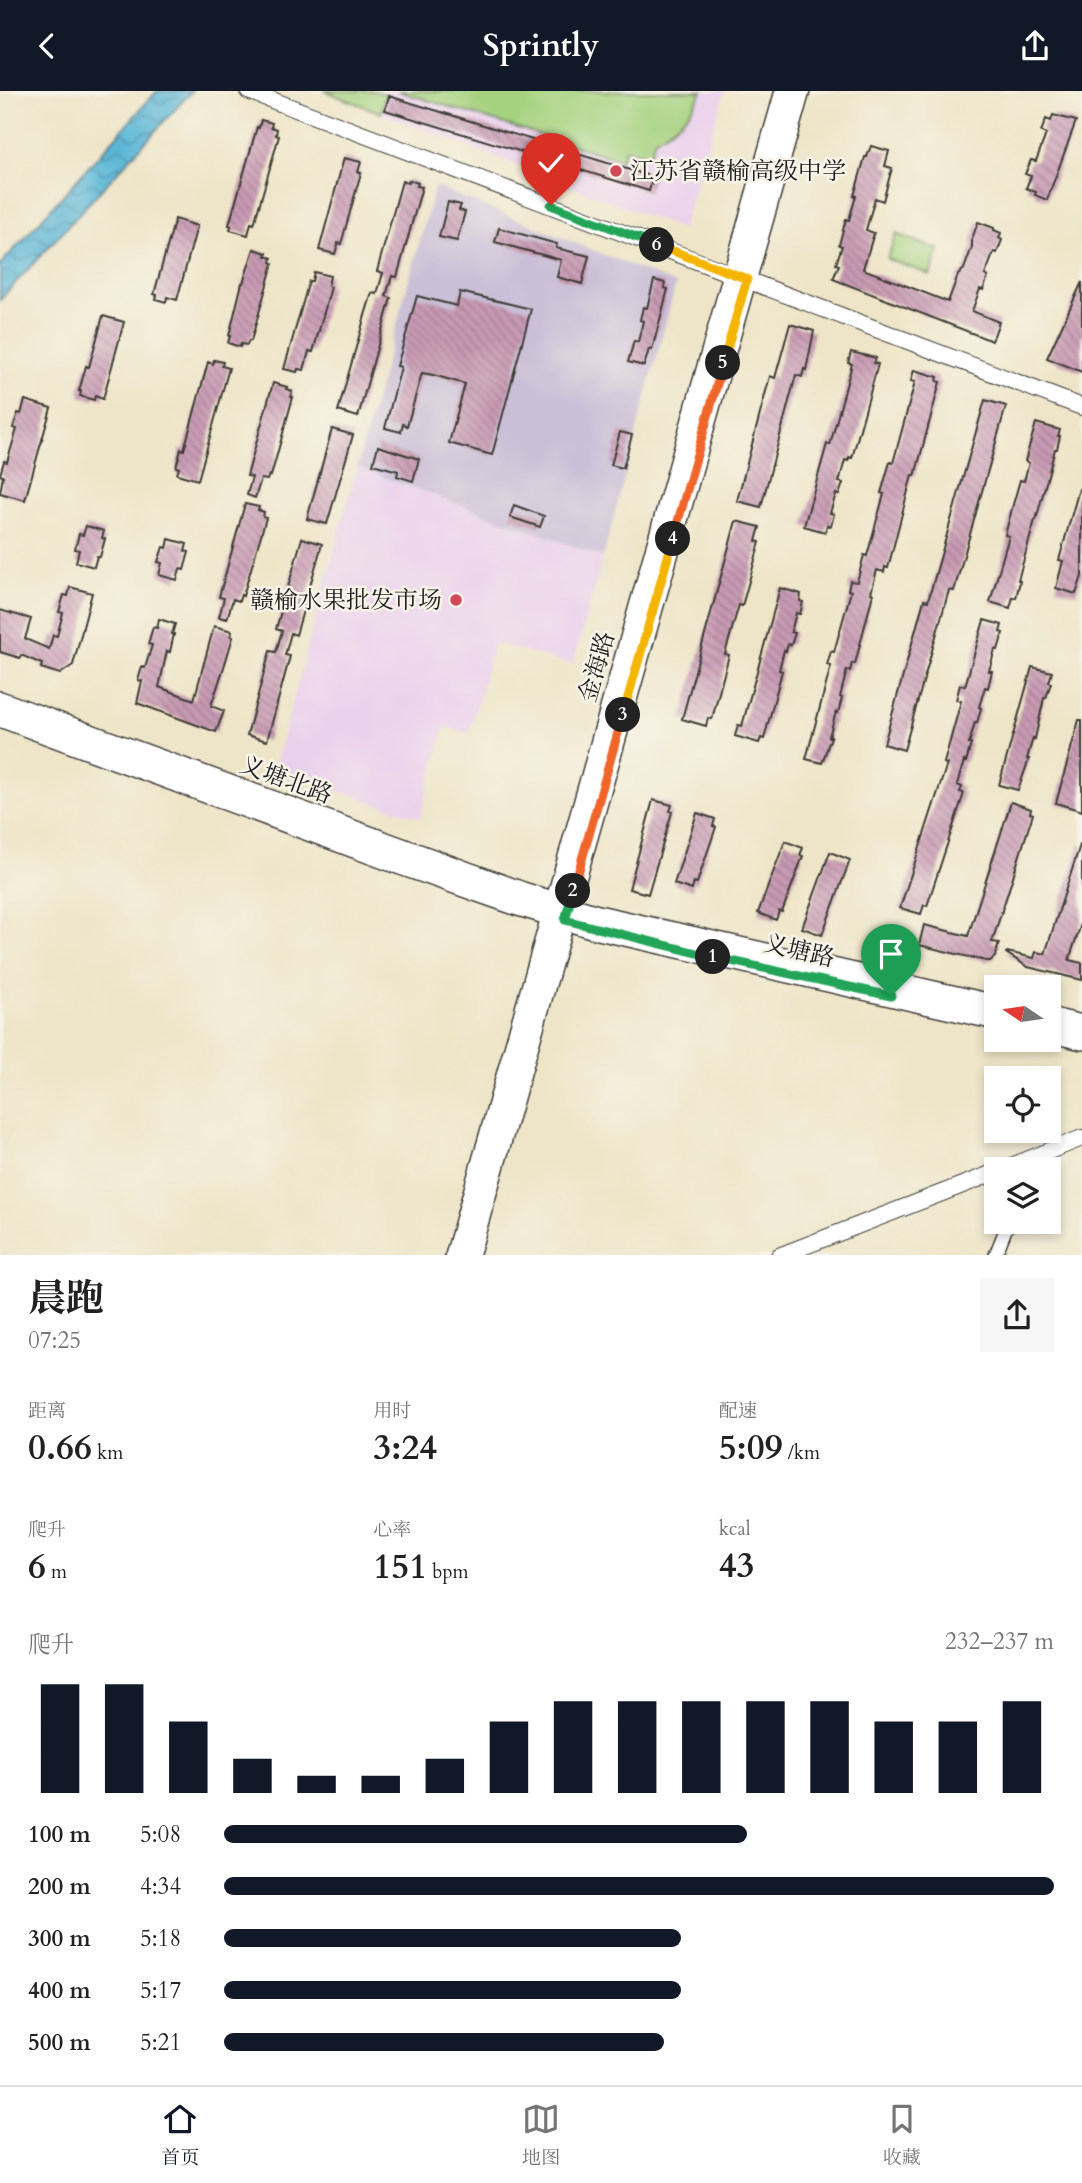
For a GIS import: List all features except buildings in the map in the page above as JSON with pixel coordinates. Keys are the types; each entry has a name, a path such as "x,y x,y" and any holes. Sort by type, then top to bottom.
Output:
{"main road":[{"name":"金海路","path":"740,277 785,91"},
{"name":"金海路","path":"455,1255 560,911 740,277 800,91"},
{"name":"义塘北路","path":"0,701 412,853 560,911"},
{"name":"义塘北路","path":"0,717 395,863 560,911"},
{"name":"金海路","path":"470,1255 560,911"},
{"name":"义塘路","path":"560,911 984,1003"},
{"name":"义塘路","path":"560,911 694,953 984,1017"},
{"path":"1061,1020 1082,1025"},
{"path":"1061,1035 1082,1040"}],"street":[{"path":"248,91 1082,407"},
{"path":"1046,1157 1082,1138"},
{"path":"779,1255 984,1177"},
{"path":"995,1255 1004,1234"}],"shaded area":[{"name":"江苏省赣榆高级中学","path":"324,91 725,91 682,229"},
{"path":"435,186 676,284 603,557 357,467"},
{"name":"赣榆水果批发市场","path":"357,467 603,557 573,665 494,643 469,733 445,727 420,818 274,769"}],"green space":[{"path":"324,91 374,91 386,94 381,113"},
{"path":"398,91 702,91 683,119 655,139 649,156 625,149 621,160"},
{"path":"896,234 939,250 930,275 887,259"}],"water":[{"path":"157,91 192,91 0,300 0,265"}],"place":[{"name":"江苏省赣榆高级中学","path":"616,171"},
{"name":"赣榆水果批发市场","path":"456,600"}],"route":[{"path":"551,205 747,279 565,920 694,953 891,996"}]}
